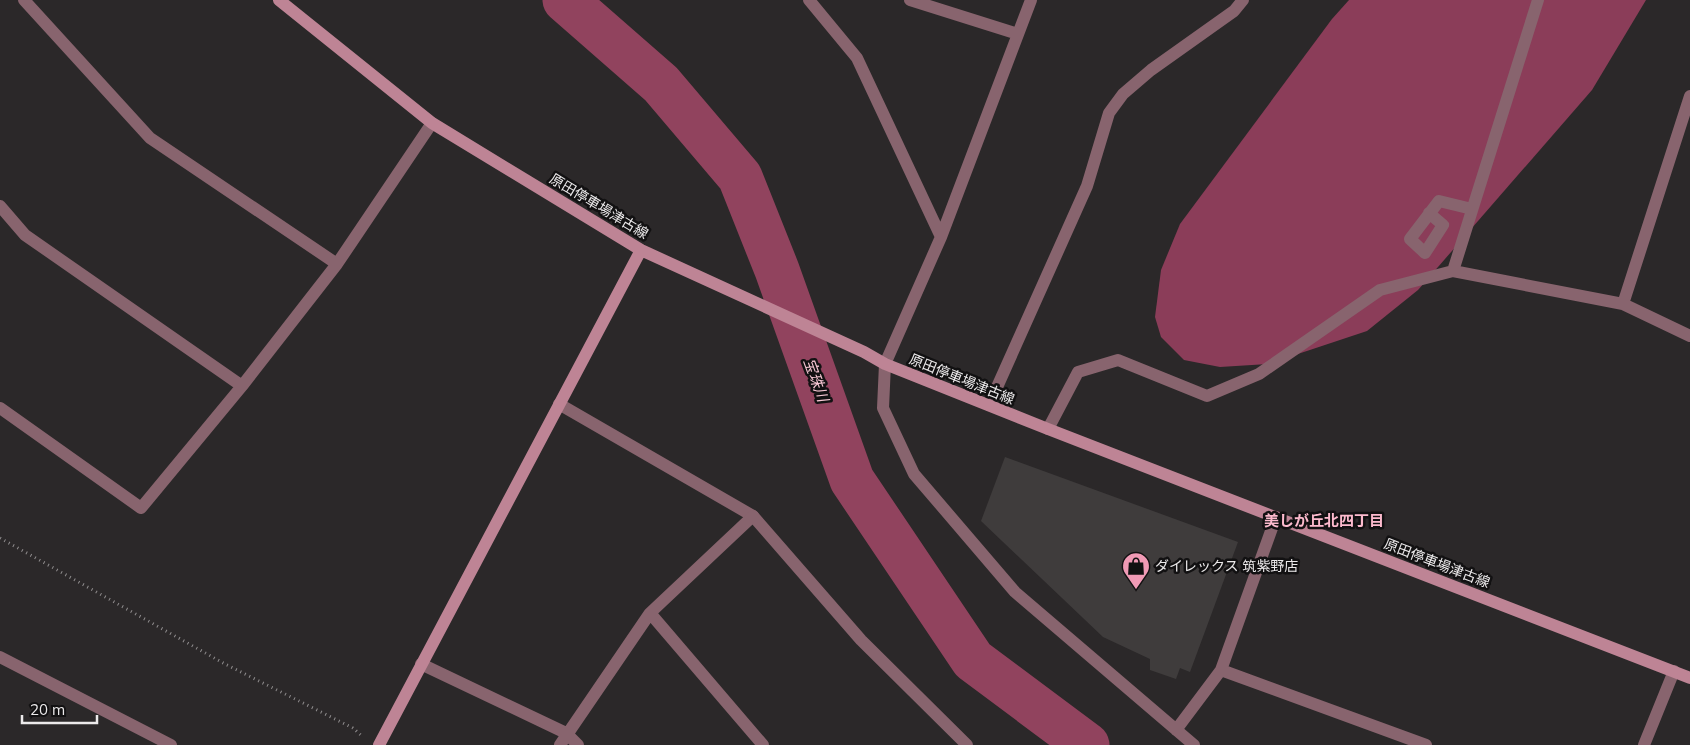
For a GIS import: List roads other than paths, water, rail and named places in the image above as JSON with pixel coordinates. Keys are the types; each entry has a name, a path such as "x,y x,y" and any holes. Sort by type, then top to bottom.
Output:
{"main road":[{"name":"原田停車場津古線","path":"280,0 432,123 641,250 864,352 885,364 1690,678"},
{"path":"379,745 641,250"}],"street":[{"path":"24,0 150,138 337,264"},
{"path":"809,0 857,58 941,237"},
{"path":"910,0 1018,34"},
{"path":"1031,0 941,237 885,364 883,408 914,474 1015,592 1194,745"},
{"path":"989,405 1087,186 1109,114 1123,94 1144,76 1234,11 1244,0"},
{"path":"1453,271 1538,0"},
{"path":"1623,304 1690,96"},
{"path":"0,408 142,508 242,386 337,264 432,123"},
{"path":"1429,213 1439,201 1472,209"},
{"path":"0,206 25,235 242,386"},
{"path":"1048,429 1078,372 1118,360 1207,396 1259,374 1380,290 1453,271 1623,304 1690,336"},
{"path":"559,404 754,516 861,640 967,745"},
{"path":"560,745 566,733 650,613 754,516"},
{"path":"1176,730 1222,670 1276,517"},
{"path":"650,613 763,745"},
{"path":"0,657 171,745"},
{"path":"421,664 566,733 578,745"},
{"path":"1222,670 1426,745"},
{"path":"1644,745 1674,671"}],"waterway":[{"name":"宝珠川","path":"565,0 661,84 740,177 777,270 852,480 973,660 1087,745"}],"place":[{"name":"ダイレックス 筑紫野店","path":"1136,590"}],"district":[{"name":"美しが丘北四丁目","path":"1324,521"}]}
